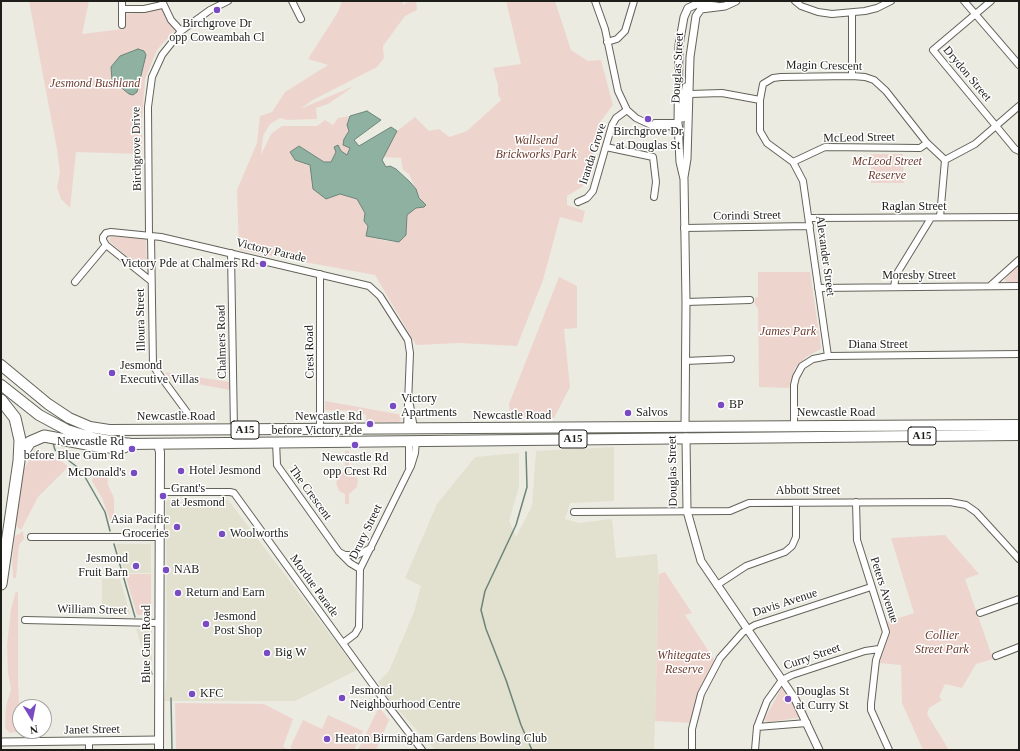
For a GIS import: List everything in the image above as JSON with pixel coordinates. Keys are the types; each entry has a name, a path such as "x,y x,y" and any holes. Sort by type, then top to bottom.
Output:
{"highway":[{"name":"Newcastle Road","path":"1,365 55,408 82,424 109,430 410,429 685,433 1019,435"},
{"name":"Newcastle Road","path":"1,385 39,415 63,428 93,438 129,444 412,440 685,433 794,427 1019,425"},
{"path":"1,400 12,413 18,426 20,440 19,461 1,584"},
{"name":"A15","path":"978,426 1019,429"},
{"path":"410,429 412,440"},
{"path":"158,430 158,444"},
{"path":"19,461 27,444 42,437 103,447 124,447 129,444"}],"main road":[{"name":"Blue Gum Road","path":"158,444 160,452 161,529 159,537 160,750"},
{"name":"Blue Gum Road","path":"158,444 155,452 156,530 159,537"}],"street":[{"path":"122,1 122,25"},
{"name":"Birchgrove Drive","path":"150,236 149,91 155,69 162,55 181,31 210,10 228,1"},
{"path":"292,1 301,19"},
{"path":"595,1 601,17 618,91 627,110 633,116 644,122 679,125"},
{"path":"607,42 617,39 625,31 634,1"},
{"path":"715,4 728,5 736,1"},
{"path":"795,1 801,6 818,12 832,14 852,13 877,8 891,1"},
{"path":"964,1 1019,65"},
{"name":"Drydon Street","path":"991,1 933,50 1015,150 1019,151"},
{"path":"122,9 144,9 162,3 171,20 181,31"},
{"name":"Douglas Street","path":"715,4 698,12 693,32 690,57 687,159 684,180 686,302 686,511 701,561 795,699 819,750"},
{"name":"Douglas Street","path":"684,180 680,162 678,56 684,18 688,8 692,5 715,4"},
{"path":"852,13 852,76"},
{"path":"687,159 679,125 690,57"},
{"name":"Magin Crescent","path":"793,162 767,143 760,131 760,100 763,84 773,78 852,76 865,77 874,80 879,84 927,143 944,160"},
{"path":"690,94 722,93 760,100"},
{"path":"940,218 944,160 976,144 1019,106"},
{"name":"Iranda Grove","path":"578,202 587,198 593,192 612,125 616,118 627,110"},
{"name":"McLeod Street","path":"793,162 825,147 920,148 927,143"},
{"path":"606,148 653,158 656,182 654,197"},
{"name":"Alexander Street","path":"793,162 804,181 828,356"},
{"name":"Raglan Street","path":"809,218 1019,217"},
{"path":"894,287 896,275 932,218"},
{"name":"Corindi Street","path":"684,228 810,226"},
{"name":"Victory Parade","path":"75,282 106,245 103,238 109,232 150,236 363,283 374,289 380,296 408,340 410,353 410,429"},
{"name":"Illoura Street","path":"150,236 153,366 189,415"},
{"path":"106,245 151,281"},
{"name":"Chalmers Road","path":"231,253 234,430"},
{"path":"990,286 1019,260"},
{"name":"Crest Road","path":"320,274 320,429"},
{"name":"Moresby Street","path":"818,288 1019,286"},
{"path":"686,302 750,300"},
{"name":"Diana Street","path":"794,427 794,385 796,377 802,366 813,359 828,356 1019,354"},
{"path":"685,361 732,359"},
{"name":"Drury Street","path":"343,643 355,634 359,627 360,569 407,474 412,440"},
{"name":"The Crescent","path":"276,441 277,465 340,552 350,563 360,569"},
{"name":"Mordue Parade","path":"160,492 234,493 422,750"},
{"name":"Abbott Street","path":"574,512 730,511 749,502 958,503 976,512 1019,559"},
{"path":"717,585 746,566 785,552 792,546 796,537 796,502"},
{"name":"Peters Avenue","path":"856,502 857,540 886,632 879,649 872,684 871,704 872,710 890,750"},
{"path":"31,537 159,537"},
{"path":"340,552 345,555 357,555 371,548"},
{"name":"Davis Avenue","path":"692,750 692,729 701,694 720,658 746,628 871,587"},
{"path":"980,613 1019,600"},
{"name":"William Street","path":"24,620 159,623"},
{"path":"996,656 1019,647"},
{"name":"Curry Street","path":"755,750 755,733 767,701 782,680 792,675 857,654 879,649"},
{"path":"757,727 807,723"},
{"name":"Janet Street","path":"1,742 159,740"},
{"path":"89,741 89,750"}],"shaded area":[{"path":"138,49 144,51 146,55 137,92 133,95 129,94 112,80 111,67 120,56"},
{"path":"367,111 381,120 354,140 359,146 391,127 397,131 382,160 386,167 390,166 396,169 410,182 416,189 419,198 426,205 424,207 416,208 407,215 406,235 399,242 366,236 368,226 364,221 365,213 357,199 340,194 326,199 313,189 310,165 295,160 290,152 299,146 324,162 331,162 336,152 334,147 338,145 341,151 347,155 350,148 343,145 344,139 349,131 347,125 350,116"},
{"path":"614,447 614,501 570,503 565,519 579,523 612,519 616,558 657,554 659,582 654,750 435,750 390,701 378,682 389,671 414,612 421,586 405,578 437,504 475,457 519,453 519,487 509,521 516,537 532,506 536,451"},
{"path":"188,499 224,499 229,501 357,670 295,701 164,701 167,675 166,502 168,500 179,500 179,502 185,502"},
{"path":"116,544 151,544 151,573 125,573"},
{"path":"102,579 120,579 130,614 102,614"},
{"path":"136,629 152,629 152,664 146,663"}],"green space":[{"name":"Jesmond Bushland","path":"29,1 89,1 82,34 123,29 125,14 146,12 162,8 175,30 157,50 145,79 142,119 142,154 76,152 70,208 61,199 57,187 60,173 57,149"},
{"name":"Wallsend Brickworks Park","path":"342,1 403,1 403,5 409,1 416,1 417,10 405,16 383,46 384,58 377,67 313,100 300,109 354,86 328,104 316,108 317,119 287,120 280,118 270,124 263,136 261,155 271,134 282,126 317,126 325,120 333,125 338,118 350,116 347,125 349,131 344,139 350,148 347,156 341,151 336,152 331,162 324,162 299,146 290,152 295,160 310,165 326,199 340,194 357,199 365,213 368,226 366,236 386,241 399,242 406,235 407,215 416,208 424,207 409,174 403,170 401,158 383,157 397,131 415,117 429,131 439,129 449,137 467,131 501,100 498,94 498,85 493,68 521,64 506,1 555,1 571,50 588,61 601,60 613,105 598,125 590,176 582,187 567,196 567,205 585,211 582,223 560,217 543,280 517,346 459,343 416,345 375,275 239,250 237,190 257,143 260,116 272,112 285,92 328,65 308,59 338,12"},
{"name":"McLeod Street Reserve","path":"871,154 903,154 904,183 871,183"},
{"path":"111,236 146,239 147,267 139,267 109,241"},
{"path":"1019,265 1019,283 1007,282 1005,280 1006,275"},
{"name":"James Park","path":"758,272 810,272 821,348 806,357 795,368 789,388 759,387 758,309 755,304 755,298 758,297"},
{"path":"559,277 577,286 577,328 564,329 570,387 554,418 511,419 509,404"},
{"path":"165,372 230,382 230,390 170,379"},
{"path":"325,401 403,415 403,417 399,422 366,422 366,415 356,411 325,410"},
{"path":"35,449 63,462 68,467 38,497 21,530 14,524 17,500 23,471"},
{"path":"345,451 349,451 349,472 356,476 358,480 357,487 349,494 349,504 345,504 345,494 339,491 336,483 338,477 345,471"},
{"path":"103,470 107,470 108,485 114,498 114,523 111,523 102,498 92,481 93,477"},
{"path":"23,531 24,539 19,545 16,578 13,578 12,561 15,536"},
{"name":"Collier Street Park","path":"945,535 979,574 965,579 993,659 976,664 962,688 945,684 939,697 942,700 929,708 927,714 949,750 923,750 902,703 901,665 879,663 890,634 886,622 914,613 891,538"},
{"name":"Whitegates Reserve","path":"665,572 692,613 685,615 715,661 694,706 691,723 655,721 659,574"},
{"path":"125,574 151,574 151,615 137,615"},
{"path":"16,591 18,593 19,699 12,699 12,733 10,733 5,728 6,706 11,689 8,673 7,645 11,609"},
{"path":"782,687 800,715 797,718 769,722 764,720"},
{"path":"175,703 264,704 293,719 283,747 290,750 176,750"},
{"path":"379,707 389,720 376,750 358,750"},
{"name":"Heaton Birmingham Gardens Bowling Club","path":"328,715 363,731 354,750 296,750 290,748 303,720 322,729"}],"waterway":[{"path":"53,443 55,450 81,470 105,512 110,531"},
{"path":"526,452 527,487 516,525 485,591 481,610 486,629 506,680 521,725 532,750"},
{"path":"114,544 135,617"},
{"path":"148,664 152,674"},
{"path":"171,698 172,750"}],"place":[{"name":"Birchgrove Dr opp Coweambah Cl","path":"217,10"},
{"name":"Birchgrove Dr at Douglas St","path":"648,119"},
{"name":"Victory Pde at Chalmers Rd","path":"263,264"},
{"name":"Jesmond Executive Villas","path":"112,373"},
{"name":"BP","path":"721,405"},
{"name":"Victory Apartments","path":"393,406"},
{"name":"Salvos","path":"628,413"},
{"name":"Newcastle Rd before Victory Pde","path":"370,424"},
{"name":"Newcastle Rd opp Crest Rd","path":"355,445"},
{"name":"Newcastle Rd before Blue Gum Rd","path":"132,449"},
{"name":"Hotel Jesmond","path":"181,471"},
{"name":"McDonald's","path":"134,473"},
{"name":"Grant's at Jesmond","path":"163,496"},
{"name":"Asia Pacific Groceries","path":"177,527"},
{"name":"Woolworths","path":"222,534"},
{"name":"Jesmond Fruit Barn","path":"136,566"},
{"name":"NAB","path":"166,570"},
{"name":"Return and Earn","path":"178,593"},
{"name":"Jesmond Post Shop","path":"206,624"},
{"name":"Big W","path":"267,653"},
{"name":"KFC","path":"192,694"},
{"name":"Jesmond Neighbourhood Centre","path":"342,698"},
{"name":"Douglas St at Curry St","path":"788,699"},
{"name":"Heaton Birmingham Gardens Bowling Club","path":"327,739"}]}
